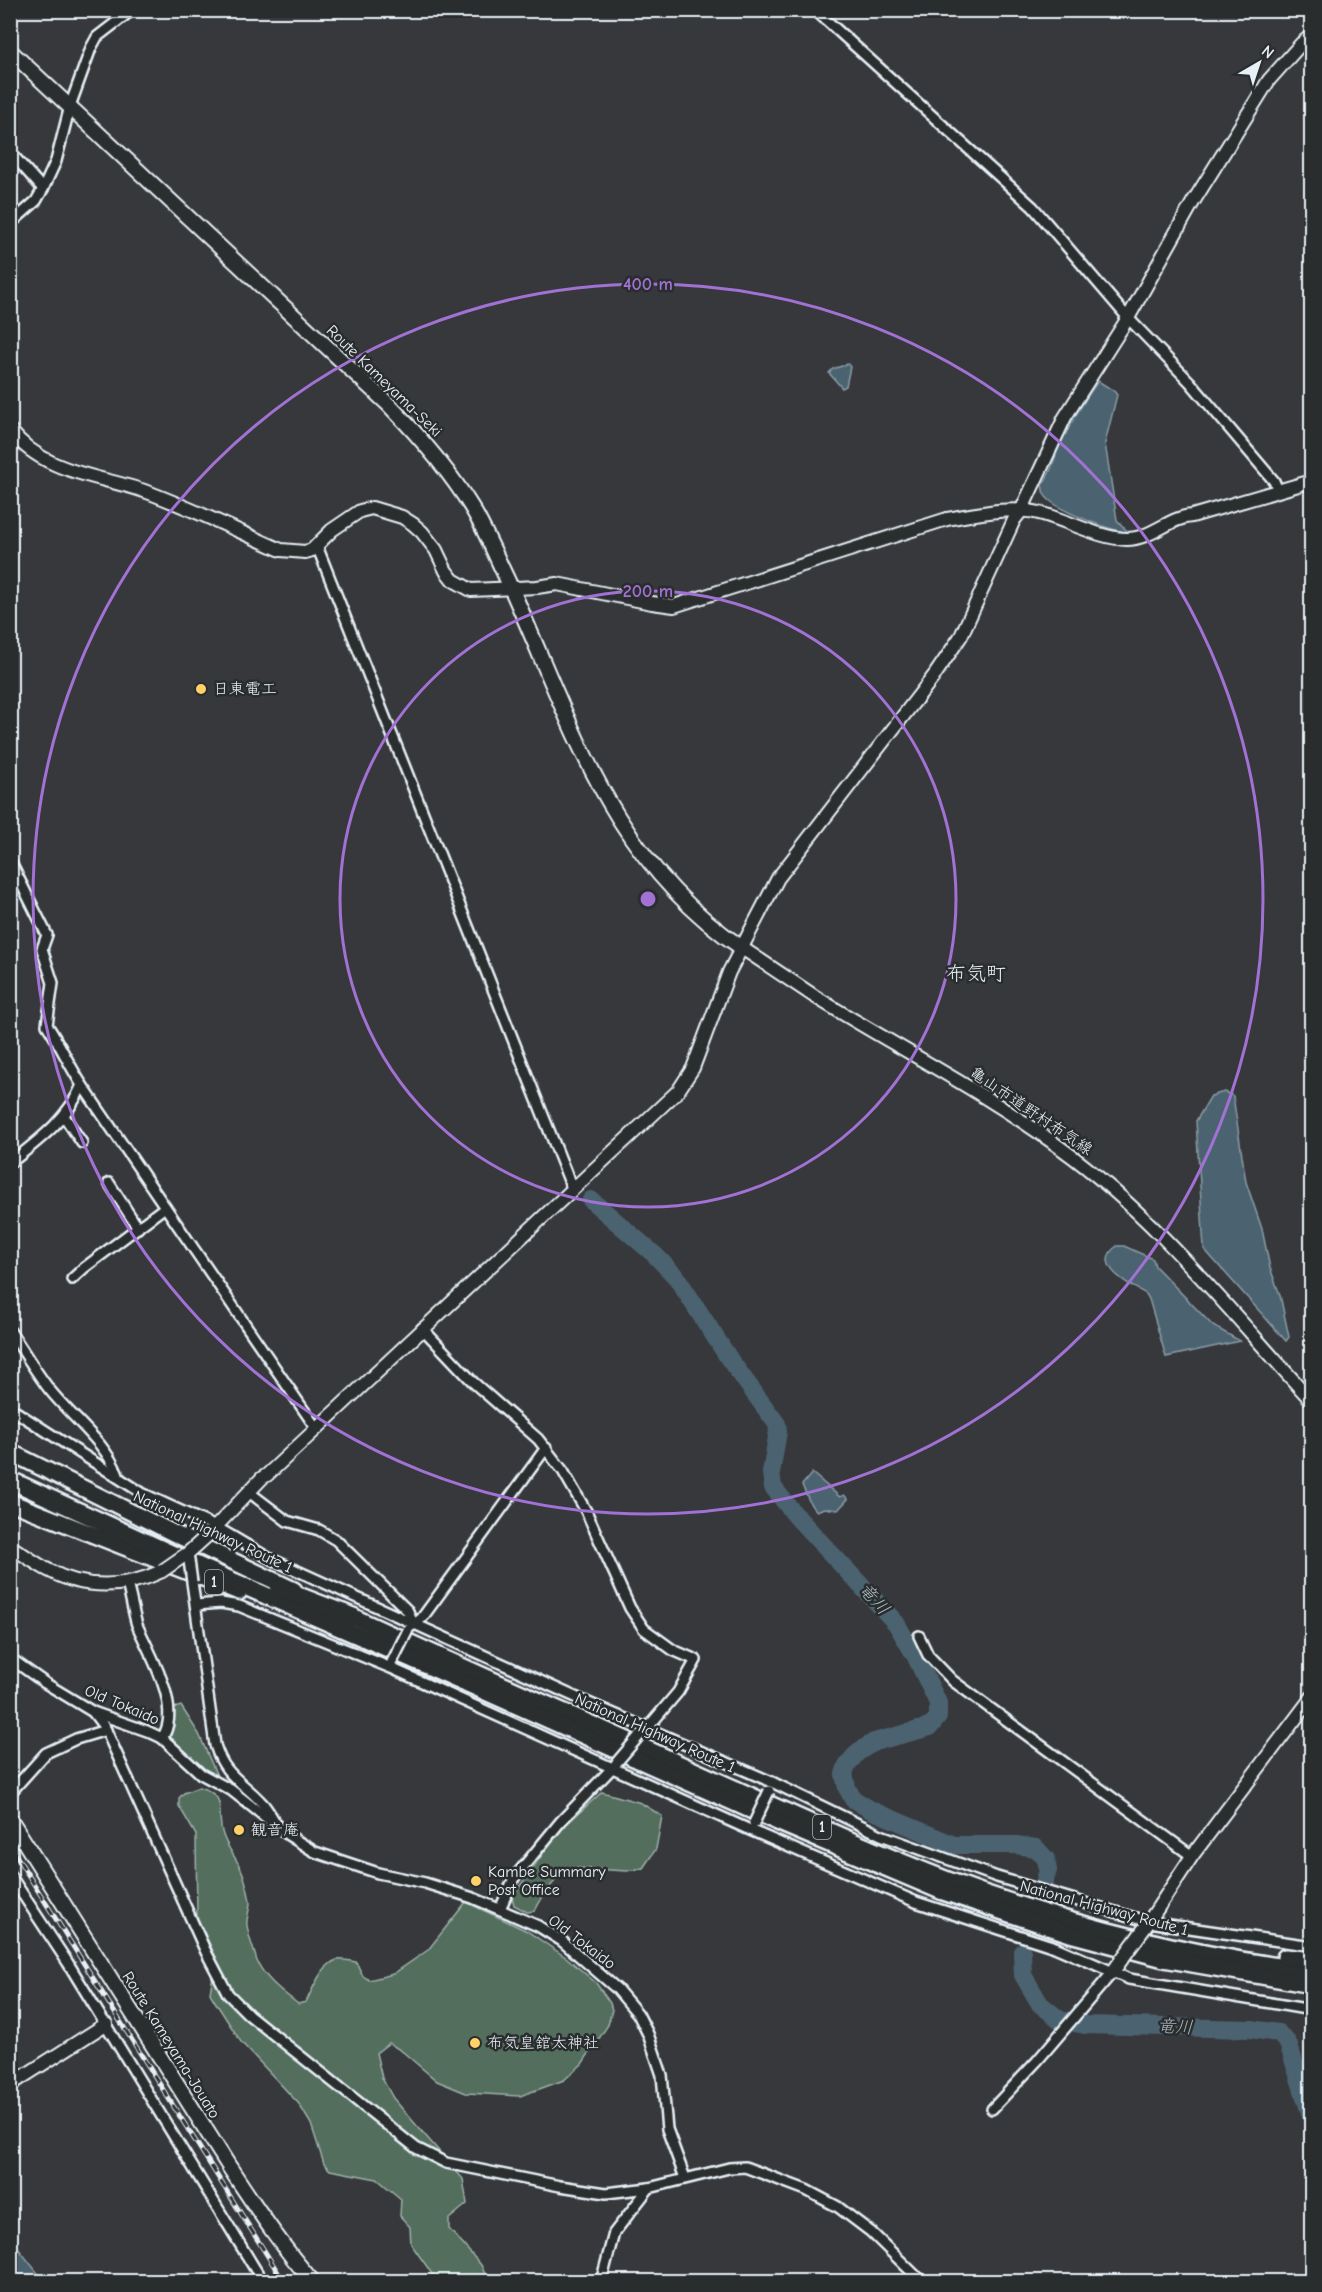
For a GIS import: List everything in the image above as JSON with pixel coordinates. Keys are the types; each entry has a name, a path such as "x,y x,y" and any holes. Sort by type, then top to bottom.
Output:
{"highway":[{"name":"National Highway Route 1","path":"10,1452 174,1534 354,1617 789,1813 905,1862 970,1887 1167,1952 1311,1971"},
{"name":"1","path":"10,1480 419,1662"},
{"name":"National Highway Route 1","path":"10,1502 419,1662 784,1825 943,1892 1059,1931 1167,1952 1311,1985"},
{"name":"1","path":"77,1510 354,1617"},
{"path":"1311,1960 1181,1942 1167,1952 1183,1971 1311,1994"}],"main road":[{"name":"Route Kameyama-Seki","path":"10,51 415,431 473,509 598,783 633,842 667,886 694,913 741,948"},
{"name":"Route Kameyama-Jouato","path":"10,1819 230,2168 279,2241 313,2282"}],"street":[{"path":"10,224 36,201 43,189 56,160 70,106 87,57 97,37 132,10"},
{"path":"815,10 1033,207 1128,318 1190,382 1274,481 1278,490"},
{"path":"10,1546 50,1572 68,1579 109,1585 127,1584 162,1571 188,1554 261,1478 678,1091 693,1068 729,972 778,878 934,676 961,636 1014,520 1021,510 1065,417 1128,318 1193,202 1269,80 1311,35"},
{"path":"10,152 43,189"},
{"path":"11,432 34,454 48,462 77,474 125,484 152,494 281,550 304,552 317,546 332,530 360,511 372,508 402,517 422,532 436,550 453,580 471,590 483,591 557,584 674,606 946,519 1021,510 1041,513 1109,536 1126,539 1152,532 1185,517 1311,481"},
{"path":"317,546 572,1188"},
{"path":"10,861 47,935 42,949 53,983 47,1024 82,1085 316,1428"},
{"name":"亀山市道野村布気線","path":"741,948 814,996 998,1104 1063,1149 1136,1212 1182,1259 1311,1401"},
{"path":"10,1163 45,1136 64,1116 75,1102 82,1085"},
{"path":"64,1116 82,1143"},
{"path":"109,1183 138,1228"},
{"path":"72,1279 165,1207"},
{"path":"422,1328 474,1383 546,1448 578,1494 624,1596 639,1622 658,1641 684,1657 696,1660 678,1692 615,1765 561,1821 514,1878 500,1909"},
{"path":"10,1331 49,1388 96,1440 113,1463 118,1475"},
{"path":"10,1408 142,1492 212,1531 411,1627 644,1732 855,1823 945,1860 997,1878 1147,1924 1311,1946"},
{"path":"392,1665 411,1627 422,1618 546,1448"},
{"path":"249,1492 286,1521 318,1530 336,1540 408,1611 411,1627"},
{"path":"188,1554 215,1745 219,1758 225,1769 263,1804 277,1824"},
{"path":"127,1584 136,1622 159,1673 168,1707 170,1719 162,1738"},
{"path":"196,1605 239,1606 392,1665 916,1902 1055,1947 1112,1973 1145,1984 1311,2010"},
{"path":"919,1636 928,1656 953,1681 1192,1856"},
{"name":"Old Tokaido","path":"10,1658 45,1683 93,1712 162,1738 201,1774 231,1790 298,1841 331,1859 457,1893 538,1926 562,1941 601,1973 638,2014 655,2050 662,2075 667,2129 685,2178"},
{"path":"992,2109 1112,1973 1192,1856 1311,1697"},
{"path":"93,1712 106,1730 206,1952 228,1994 249,2015 416,2148 446,2163 606,2193 649,2188 729,2168 745,2167 806,2190 838,2207 871,2232 922,2282"},
{"path":"10,1793 46,1753 76,1739 106,1730"},
{"path":"752,1827 771,1787"},
{"path":"10,1875 106,2024 263,2282"},
{"path":"10,2085 106,2024"},
{"path":"601,2282 614,2233 649,2188"}],"green space":[{"path":"181,1706 199,1734 216,1778 193,1763 170,1739 174,1725 174,1708"},
{"path":"199,1787 215,1795 218,1800 223,1835 243,1874 250,1902 248,1929 260,1968 298,2004 306,2002 322,1972 337,1960 356,1962 363,1976 369,1980 393,1974 428,1950 466,1902 527,1931 567,1958 596,1983 610,2003 612,2010 608,2025 582,2064 564,2080 520,2096 466,2093 437,2081 389,2043 376,2053 382,2078 393,2098 463,2179 467,2204 449,2219 449,2229 481,2265 488,2281 437,2281 411,2244 410,2227 400,2216 401,2199 377,2179 330,2170 324,2164 311,2124 299,2104 241,2042 214,2000 210,1993 216,1957 197,1919 196,1835 179,1806 179,1798 184,1793"},
{"path":"602,1792 641,1803 662,1816 656,1849 643,1868 627,1871 576,1868 557,1879 535,1911 527,1912 514,1905 512,1897 559,1831"}],"water":[{"path":"848,364 850,367 846,386 842,388 829,373 833,369"},
{"path":"1098,381 1117,395 1105,443 1117,520 1127,531 1125,532 1094,523 1058,506 1044,494 1042,485 1068,430"},
{"path":"1224,1092 1233,1096 1246,1182 1280,1295 1289,1337 1286,1341 1204,1249 1196,1121 1211,1096"},
{"path":"1117,1246 1124,1246 1153,1259 1155,1266 1213,1326 1240,1341 1166,1357 1146,1294 1123,1280 1110,1267 1108,1260 1110,1253"},
{"path":"812,1473 840,1497 844,1495 848,1499 838,1510 824,1508 817,1511 811,1505 802,1485"},
{"path":"11,2239 44,2281 11,2281"}],"waterway":[{"name":"竜川","path":"591,1200 655,1255 677,1278 730,1360 777,1424 778,1431 771,1473 773,1487 796,1516 896,1623 916,1657 938,1703 938,1717 930,1727 874,1742 858,1752 847,1765 844,1774 847,1788 853,1799 871,1810 954,1845 1016,1845 1036,1848 1046,1859 1048,1870 1045,1880"},
{"name":"竜川","path":"1022,1952 1023,1975 1040,2004 1060,2020 1085,2025 1251,2029 1278,2033 1288,2043 1312,2119"}],"railway":[{"path":"10,1846 284,2282"}],"place":[{"name":"日東電工","path":"201,689"},
{"name":"観音庵","path":"239,1830"},
{"name":"Kambe Summary Post Office","path":"476,1881"},
{"name":"布気皇舘太神社","path":"475,2043"}],"district":[{"name":"布気町","path":"976,973"}]}
